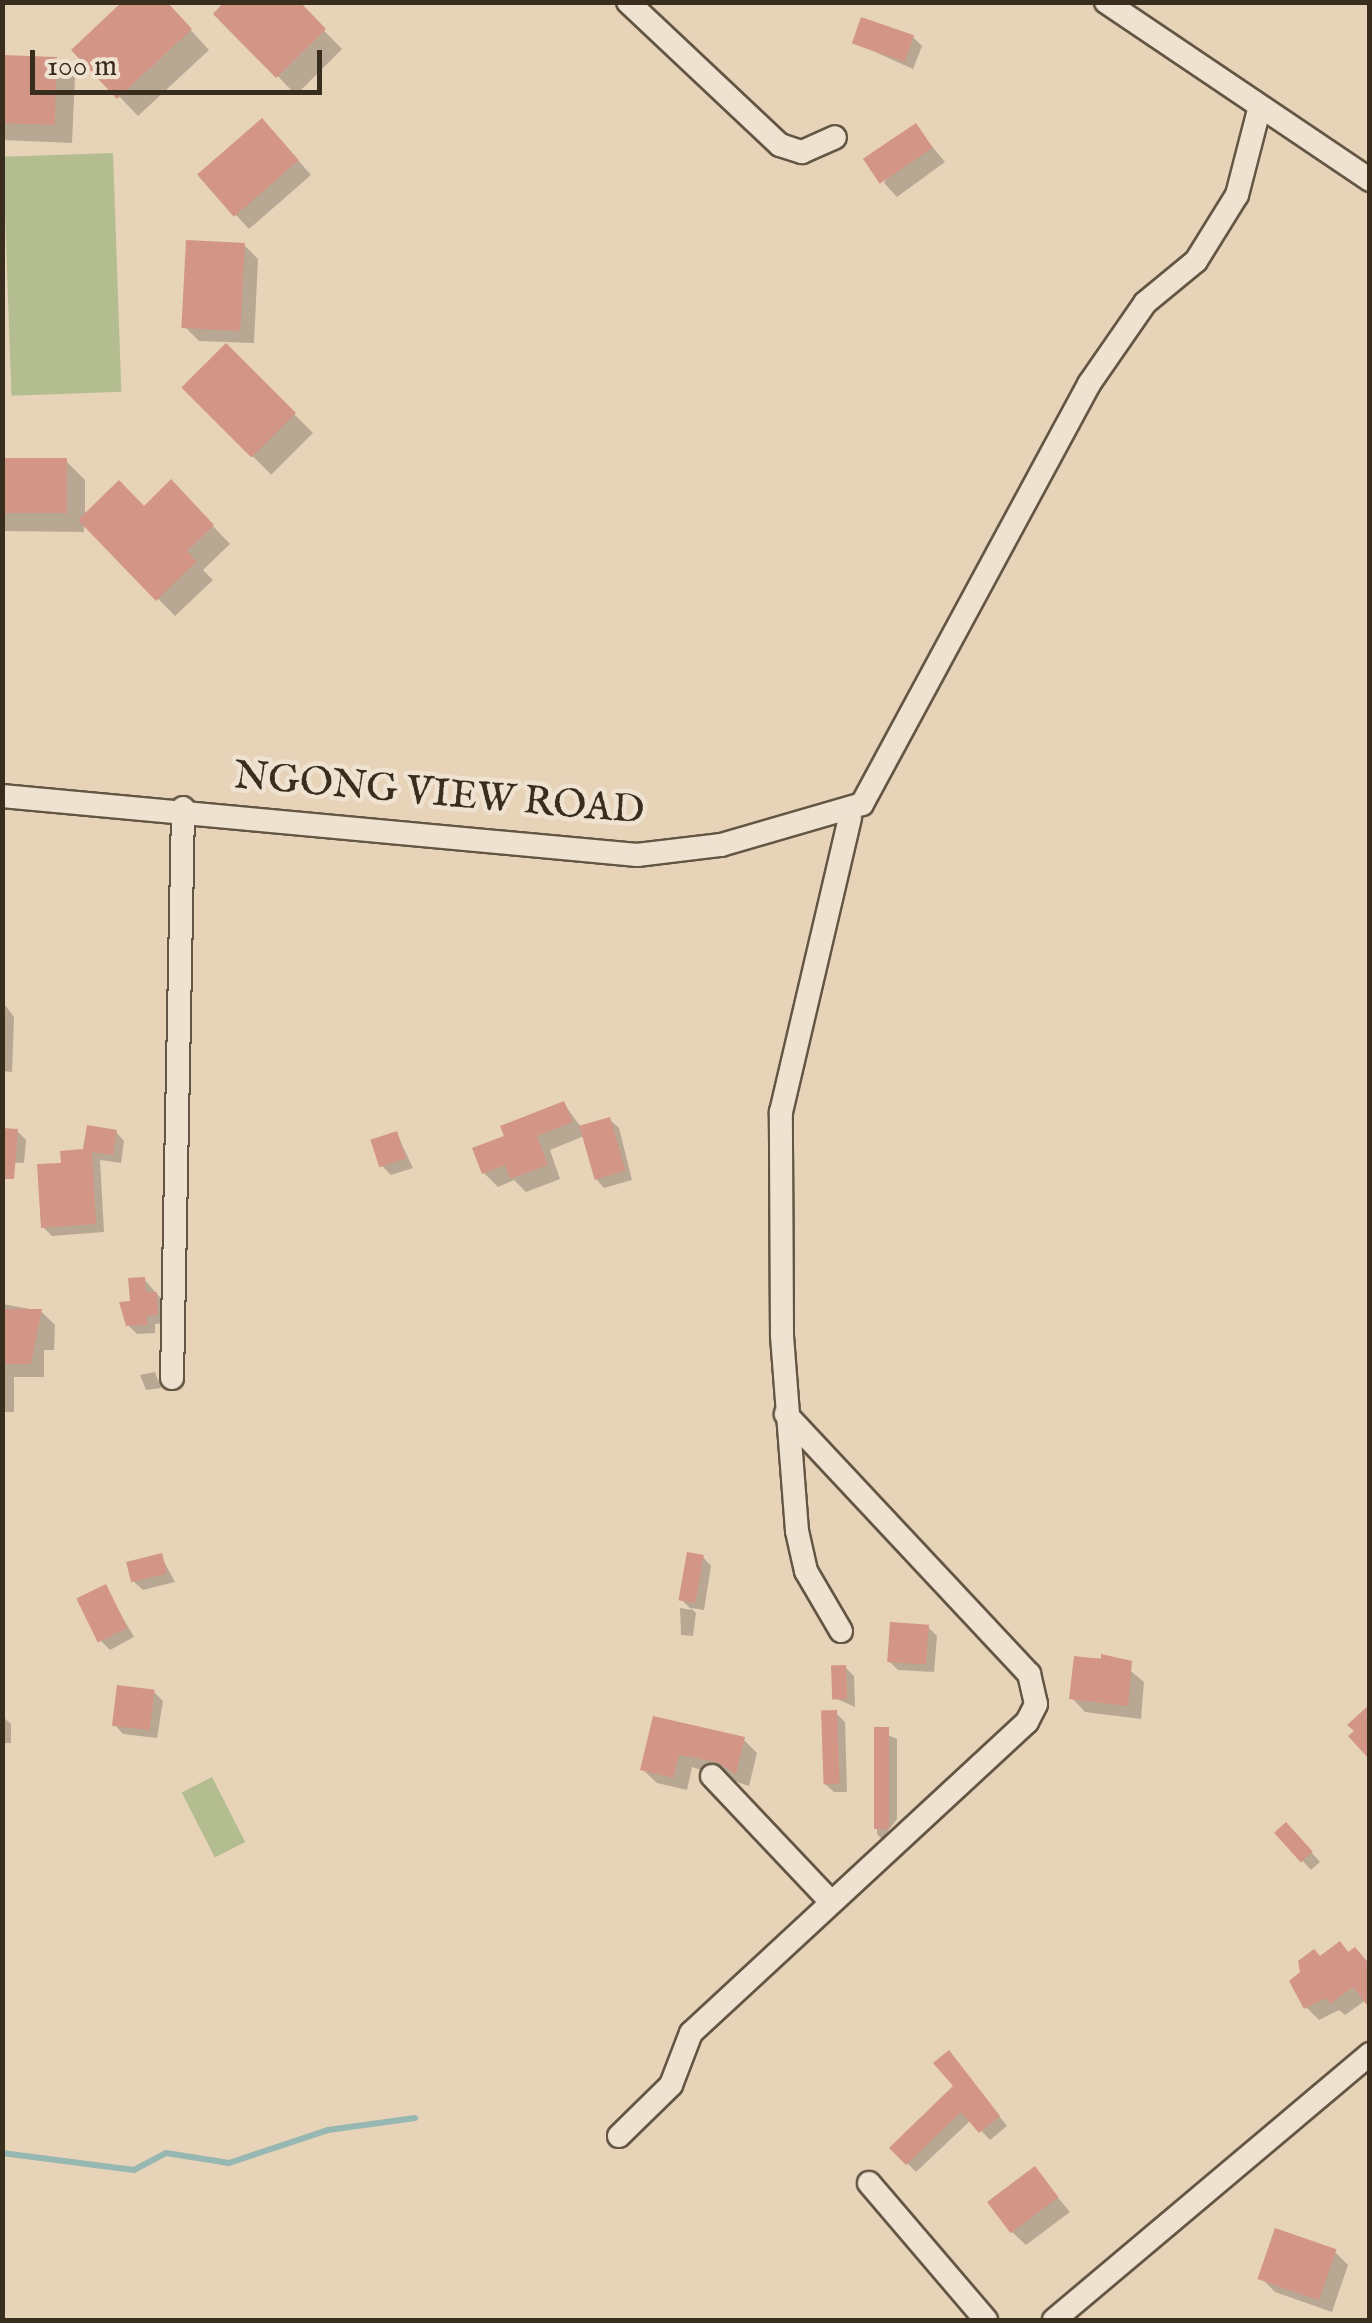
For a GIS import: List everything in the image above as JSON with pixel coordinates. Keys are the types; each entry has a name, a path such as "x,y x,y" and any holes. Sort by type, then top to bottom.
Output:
{"street":[{"path":"628,2 780,145 802,152 835,137"},
{"path":"1106,2 1259,110 1370,180"},
{"path":"841,1631 806,1570 786,1414 781,1112 856,811 1090,384 1133,317 1196,261 1228,210 1248,163 1259,110"},
{"name":"NGONG VIEW ROAD","path":"2,796 182,808 636,855 721,845 856,811"},
{"path":"172,1378 182,808"},
{"path":"620,2136 681,2070 692,2032 1027,1722 1036,1704 1029,1674 786,1414"},
{"path":"712,1776 831,1902"},
{"path":"1054,2320 1370,2054"},
{"path":"869,2183 986,2320"}],"green space":[{"path":"113,153 121,392 11,396 3,157"},
{"path":"212,1777 245,1842 215,1857 182,1792"}],"building":[{"path":"122,2 167,2 192,29 117,99 71,50"},
{"path":"224,2 300,2 326,29 276,78 213,14"},
{"path":"861,17 914,35 905,62 852,43"},
{"path":"2,55 57,57 55,125 2,123"},
{"path":"262,118 299,160 234,217 197,174"},
{"path":"916,123 933,148 880,184 863,159"},
{"path":"186,240 245,243 240,331 181,328"},
{"path":"226,343 296,413 251,458 181,388"},
{"path":"2,458 67,458 67,513 2,513"},
{"path":"171,479 214,525 187,551 197,561 156,601 78,520 119,480 144,506"},
{"path":"564,1101 573,1122 537,1136 548,1165 510,1179 505,1165 482,1174 472,1148 504,1136 500,1126"},
{"path":"610,1117 625,1171 595,1180 579,1126"},
{"path":"87,1125 117,1130 113,1155 92,1152 96,1224 41,1228 37,1164 61,1163 60,1151 83,1149"},
{"path":"2,1128 18,1129 14,1179 2,1179"},
{"path":"397,1131 406,1159 379,1167 370,1140"},
{"path":"145,1277 146,1292 157,1292 158,1315 147,1316 147,1325 126,1326 119,1302 130,1301 128,1278"},
{"path":"2,1309 42,1309 31,1364 2,1364"},
{"path":"687,1552 704,1555 695,1603 678,1600"},
{"path":"162,1553 167,1573 131,1582 126,1562"},
{"path":"106,1584 127,1628 98,1643 76,1598"},
{"path":"890,1622 929,1625 926,1665 887,1662"},
{"path":"1101,1654 1132,1661 1128,1706 1069,1699 1074,1656 1101,1659"},
{"path":"846,1665 847,1699 832,1700 831,1666"},
{"path":"117,1685 155,1690 150,1730 112,1726"},
{"path":"1370,1704 1370,1760 1348,1736 1354,1731 1347,1725"},
{"path":"837,1710 840,1784 824,1785 821,1711"},
{"path":"653,1716 745,1737 736,1774 717,1762 679,1755 673,1778 640,1770"},
{"path":"874,1727 889,1727 889,1829 874,1829"},
{"path":"1286,1822 1313,1852 1301,1862 1274,1833"},
{"path":"1340,1941 1348,1952 1355,1947 1370,1965 1370,2009 1353,1987 1330,2004 1326,1998 1304,2009 1289,1981 1300,1972 1298,1961 1314,1949 1320,1956"},
{"path":"949,2050 1000,2116 979,2133 961,2112 906,2165 889,2148 953,2086 933,2063"},
{"path":"1035,2166 1058,2197 1011,2233 987,2202"},
{"path":"1275,2228 1336,2249 1319,2300 1257,2279"}],"waterway":[{"path":"2,2153 134,2170 166,2153 229,2163 328,2130 415,2118"}]}
